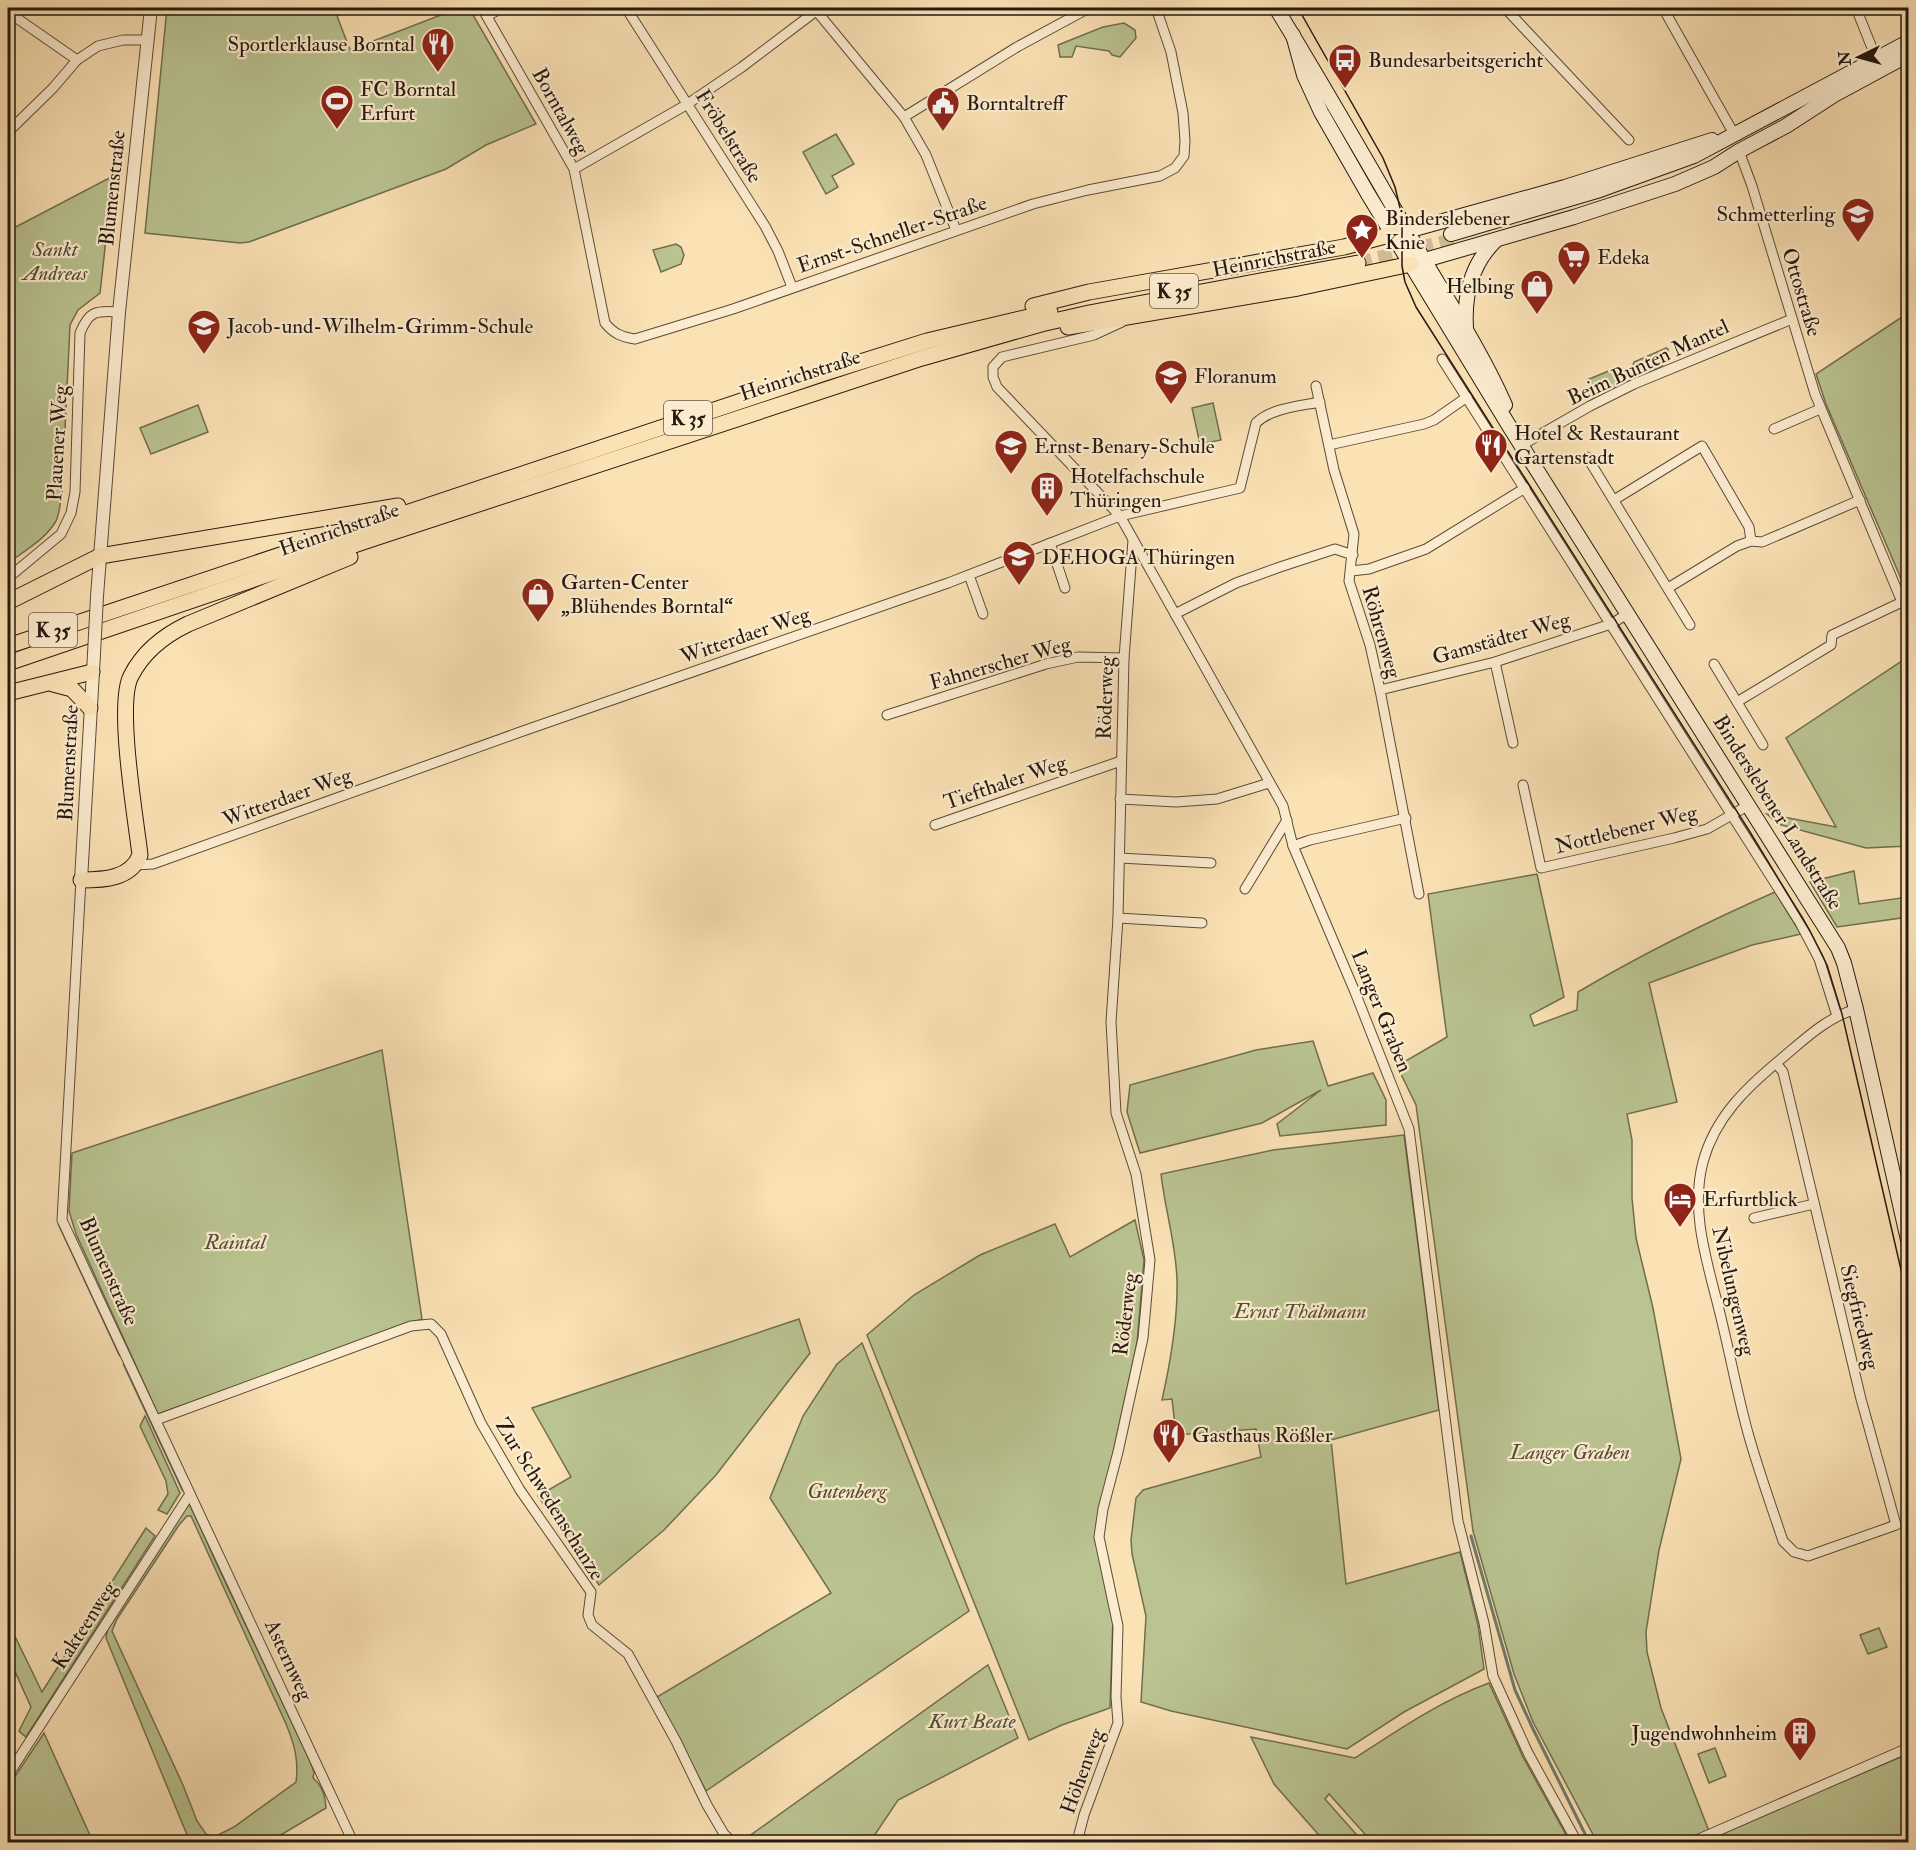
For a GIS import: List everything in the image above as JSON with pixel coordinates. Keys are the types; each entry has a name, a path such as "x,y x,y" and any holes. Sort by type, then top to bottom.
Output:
{"highway":[{"name":"K 35","path":"992,331 1000,314 1089,292 1344,247 1401,232"},
{"name":"Heinrichstraße","path":"8,646 435,502 927,341 1089,313 1357,260"},
{"name":"K 35","path":"992,331 1128,318 1298,288 1418,262"},
{"name":"Heinrichstraße","path":"8,663 992,331"},
{"path":"8,602 100,556 411,504 435,502"},
{"path":"81,880 115,877 125,873 136,865 140,855 126,725 126,698 130,678 147,652 168,634 188,624 360,553 369,540"},
{"path":"8,693 92,672"},
{"path":"47,683 72,689 90,708"}],"main road":[{"name":"Binderslebener Landstraße","path":"1276,8 1293,35 1304,75 1321,112 1401,232 1522,445 1824,924 1844,963 1908,1240"},
{"name":"K 35","path":"1739,151 1595,200 1452,237 1694,156 1908,42"},
{"name":"K 35","path":"1418,262 1495,241 1676,184 1714,167 1786,126 1834,95 1908,55"},
{"name":"K 35","path":"1401,232 1565,187 1683,148 1734,134"},
{"path":"1466,329 1465,308 1470,278 1479,260 1495,241"},
{"name":"Binderslebener Landstraße","path":"1418,262 1466,329 1491,373 1522,445"}],"street":[{"name":"Blumenstraße","path":"151,8 119,312 97,596 62,1220 190,1494"},
{"path":"485,12 502,8"},
{"name":"Fröbelstraße","path":"626,8 765,226 792,287"},
{"path":"574,169 686,105 742,67 817,8 904,117 926,154 956,230"},
{"path":"904,117 1017,47 1089,8"},
{"name":"Ernst-Schneller-Straße","path":"622,337 635,339 644,337 1033,204 1088,190 1160,176 1175,168 1184,156 1183,113 1171,52 1156,8"},
{"path":"1505,8 1629,140"},
{"path":"1663,8 1734,134"},
{"path":"1856,8 1872,48"},
{"path":"8,12 77,60"},
{"name":"Borntalweg","path":"485,12 574,169 605,323 611,331 622,337"},
{"path":"8,132 53,88 77,60 98,46 123,40 148,40"},
{"name":"Ottostraße","path":"1739,151 1752,186 1820,409 1905,605"},
{"name":"Plauener Weg","path":"8,578 62,534 75,492 80,333 86,320 93,313 119,312"},
{"name":"Langer Graben","path":"1128,318 1094,335 1002,357 993,367 993,377 997,387 1120,516 1283,806 1293,846 1340,954 1409,1129 1458,1521 1484,1623 1493,1676 1528,1754 1576,1842"},
{"name":"Beim Bunten Mantel","path":"1522,445 1590,406 1682,363 1792,319"},
{"name":"Binderslebener Landstraße","path":"1442,359 1806,932 1819,959 1837,1016"},
{"name":"Röhrenweg","path":"1316,386 1334,470 1354,534 1352,571 1349,581 1370,645 1406,818 1419,894"},
{"path":"1329,445 1424,424 1467,398"},
{"name":"Witterdaer Weg","path":"136,865 153,864 969,575 1120,516 1240,488 1256,423 1263,416 1271,413 1320,402"},
{"path":"1774,429 1820,409"},
{"path":"1614,500 1702,446 1749,527 1750,540"},
{"path":"1587,457 1690,625"},
{"path":"1352,571 1369,568 1426,549 1525,488"},
{"path":"1668,588 1750,540 1762,542 1860,500"},
{"name":"Röderweg","path":"1117,1712 1118,1626 1099,1537 1103,1509 1143,1338 1150,1260 1136,1174 1116,1113 1111,1022 1118,918 1124,658 1133,540"},
{"path":"1050,543 1065,588"},
{"path":"1175,614 1231,585 1280,567 1335,549 1353,555"},
{"path":"969,575 983,614"},
{"path":"1737,702 1831,645 1832,635 1905,605"},
{"name":"Gamstädter Weg","path":"1380,690 1495,662 1611,624 1629,613"},
{"name":"Fahnerscher Weg","path":"887,715 1046,664 1078,657 1124,658"},
{"path":"1495,662 1513,743"},
{"path":"1714,664 1763,745"},
{"name":"Tiefthaler Weg","path":"935,825 1121,761"},
{"path":"1120,799 1176,802 1216,799 1269,783"},
{"name":"Nottlebener Weg","path":"1523,785 1541,868 1707,829 1749,805"},
{"path":"1293,846 1406,818"},
{"path":"1245,890 1287,820"},
{"path":"1120,858 1211,863"},
{"path":"1118,918 1202,924"},
{"name":"Nibelungenweg","path":"1842,1545 1808,1556 1794,1552 1783,1541 1748,1431 1701,1231 1698,1197 1706,1153 1717,1126 1739,1097 1827,1021 1856,1009"},
{"name":"Siegfriedweg","path":"1776,1063 1783,1072 1861,1399 1896,1525 1842,1545"},
{"path":"1754,1218 1814,1204"},
{"name":"Zur Schwedenschanze","path":"156,1420 411,1326 431,1324 441,1334 480,1423 520,1490 591,1592 588,1615 592,1625 628,1654 676,1741 707,1805 724,1834 732,1842"},
{"name":"Kakteenweg","path":"8,1775 190,1494"},
{"name":"Asternweg","path":"190,1494 353,1842"},
{"name":"Höhenweg","path":"1077,1842 1084,1815 1118,1723 1117,1712"},
{"path":"1692,1842 1908,1748"}],"green space":[{"name":"FC Borntal Erfurt","path":"167,8 334,8 350,50 459,8 469,8 536,124 486,145 446,169 249,242 145,233"},
{"path":"1124,23 1135,30 1136,38 1120,57 1112,55 1109,51 1076,46 1072,57 1060,57 1058,45 1103,27"},
{"path":"836,134 854,164 832,176 838,187 826,194 803,152"},
{"name":"Sankt Andreas","path":"113,176 100,293 78,310 70,325 62,492 58,514 56,521 46,534 8,563 8,231"},
{"path":"676,244 681,247 684,255 681,264 661,272 653,250"},
{"path":"1908,313 1908,595 1826,404 1816,374"},
{"path":"1666,348 1668,355 1664,363 1642,376 1637,375 1634,362"},
{"path":"1618,367 1623,369 1626,383 1593,398 1587,380"},
{"path":"1213,403 1221,440 1200,444 1192,408"},
{"path":"198,405 208,432 151,454 140,428"},
{"path":"1908,657 1908,846 1866,848 1778,824 1767,814 1836,827 1786,738"},
{"path":"1854,871 1859,904 1908,897 1908,917 1837,927 1810,882"},
{"name":"Langer Graben","path":"1537,874 1564,997 1530,1015 1534,1026 1577,1010 1578,992 1626,965 1775,892 1801,934 1752,945 1649,983 1677,1102 1627,1114 1632,1140 1632,1198 1636,1238 1653,1308 1681,1459 1659,1550 1646,1632 1647,1652 1661,1708 1709,1831 1681,1842 1597,1842 1533,1722 1514,1674 1473,1531 1416,1105 1397,1066 1447,1037 1428,894"},
{"path":"1313,1041 1328,1086 1373,1073 1386,1100 1386,1125 1280,1136 1277,1124 1321,1090 1262,1123 1140,1153 1127,1112 1130,1085 1256,1050"},
{"name":"Raintal","path":"382,1050 422,1319 158,1414 76,1234 69,1211 72,1153"},
{"name":"Ernst Thälmann","path":"1404,1135 1439,1410 1331,1440 1346,1584 1460,1552 1478,1625 1484,1669 1404,1712 1347,1749 1171,1711 1141,1702 1146,1616 1132,1554 1131,1540 1136,1498 1143,1490 1261,1457 1256,1429 1176,1435 1172,1399 1162,1400 1173,1340 1177,1280 1175,1253 1161,1174 1273,1150"},
{"path":"1135,1220 1144,1260 1137,1343 1095,1537 1113,1616 1110,1708 1062,1725 1029,1740 867,1335 914,1295 980,1255 1055,1224 1070,1257"},
{"path":"799,1319 810,1353 716,1475 664,1530 599,1585 538,1496 571,1477 532,1408"},
{"name":"Gutenberg","path":"862,1343 969,1611 706,1791 657,1697 831,1593 770,1498 803,1416 837,1364"},
{"path":"145,1416 180,1493 167,1514 158,1510 168,1494 166,1481 140,1426"},
{"path":"189,1505 193,1507 213,1556 309,1759 314,1772 313,1778 324,1795 326,1808 269,1842 190,1842 106,1638 108,1627","holes":["187,1516 191,1516 286,1724 297,1766 296,1782 234,1827 214,1837 206,1834 197,1821 183,1785 112,1631 117,1619 179,1525"]},
{"path":"146,1528 155,1536 26,1737 19,1731 31,1707 8,1656 8,1622 42,1692"},
{"path":"1879,1628 1887,1647 1868,1654 1860,1635"},
{"name":"Kurt Beate","path":"988,1665 1018,1738 898,1800 870,1842 748,1842 745,1839"},
{"path":"1489,1683 1523,1757 1570,1842 1372,1842 1329,1794 1325,1799 1363,1842 1325,1842 1274,1784 1251,1737 1355,1758 1436,1707"},
{"path":"44,1733 93,1842 8,1842 8,1787"},
{"path":"1715,1748 1726,1776 1709,1783 1698,1754"},
{"path":"1908,1754 1908,1842 1700,1842 1896,1759"}],"waterway":[{"path":"59,1224 120,1355"},
{"path":"124,1364 183,1490"},
{"path":"191,1506 231,1592"},
{"path":"1471,1536 1515,1690 1589,1842"}],"tunnel":[{"path":"1358,263 1453,240"}],"tram line":[{"path":"1298,8 1383,158 1395,187 1402,216 1402,266 1405,282 1416,307 1750,832 1810,931 1827,965 1842,1014 1908,1300"}],"place":[{"name":"Sportlerklause Borntal","path":"438,73"},
{"name":"Bundesarbeitsgericht","path":"1345,89"},
{"name":"FC Borntal Erfurt","path":"337,130"},
{"name":"Borntaltreff","path":"943,132"},
{"name":"Schmetterling","path":"1858,243"},
{"name":"Binderslebener Knie","path":"1362,259"},
{"name":"Edeka","path":"1574,286"},
{"name":"Helbing","path":"1537,315"},
{"name":"Jacob-und-Wilhelm-Grimm-Schule","path":"204,355"},
{"name":"Floranum","path":"1171,405"},
{"name":"Hotel & Restaurant Gartenstadt","path":"1491,474"},
{"name":"Ernst-Benary-Schule","path":"1011,475"},
{"name":"Hotelfachschule Thüringen","path":"1047,517"},
{"name":"DEHOGA Thüringen","path":"1019,586"},
{"name":"Garten-Center „Blühendes Borntal“","path":"538,623"},
{"name":"Erfurtblick","path":"1680,1228"},
{"name":"Gasthaus Rößler","path":"1169,1464"},
{"name":"Jugendwohnheim","path":"1800,1762"}]}
